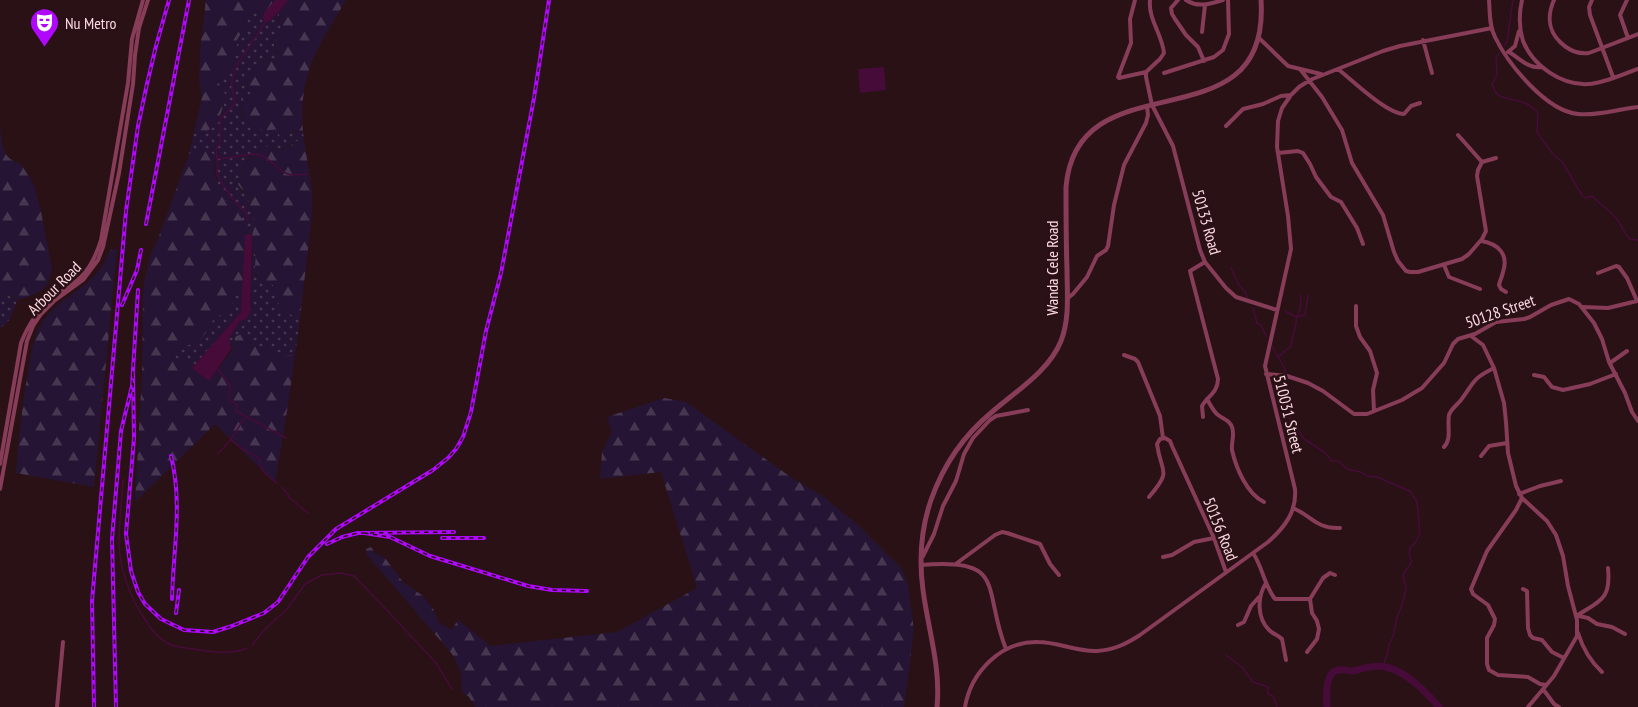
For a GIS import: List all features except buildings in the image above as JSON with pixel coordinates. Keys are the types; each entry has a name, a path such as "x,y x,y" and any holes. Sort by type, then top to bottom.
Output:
{"street":[{"name":"Arbour Road","path":"0,489 27,341 33,326 54,301 82,280 98,260 103,247 119,173 143,0"},
{"name":"Arbour Road","path":"0,464 21,343 26,332 45,304 80,278 88,269 98,250 126,92 132,39 148,0"},
{"path":"1135,0 1130,22 1131,43 1119,72 1119,78 1146,72 1164,53 1152,20 1150,0"},
{"path":"1178,0 1172,8 1172,14 1198,47 1204,61"},
{"path":"1186,0 1193,4 1205,5 1223,0"},
{"path":"1164,74 1204,61 1223,50 1229,34 1228,0"},
{"name":"Wanda Cele Road","path":"937,707 937,673 923,590 921,545 927,512 947,465 963,443 980,423 1041,370 1054,355 1064,331 1067,298 1066,187 1073,156 1082,141 1098,125 1119,114 1207,91 1223,83 1242,68 1253,52 1258,38 1261,23 1261,0"},
{"path":"1489,0 1494,36 1532,87 1551,104 1564,111 1577,114 1638,107"},
{"path":"1522,0 1520,27 1527,50 1542,67 1560,78 1582,84 1598,82 1638,69"},
{"path":"1554,0 1550,21 1552,32 1558,41 1572,50 1582,54 1638,34"},
{"path":"1592,0 1589,7 1590,15 1613,77"},
{"path":"1627,0 1620,15 1628,38"},
{"path":"1202,32 1205,5"},
{"path":"1507,53 1515,46 1520,27"},
{"name":"510031 Street","path":"1293,508 1296,497 1295,489 1265,366 1291,249 1278,153 1278,121 1282,108 1299,87 1338,68 1383,51 1423,40 1492,28"},
{"path":"1258,38 1291,67 1322,75"},
{"path":"1423,40 1432,73"},
{"path":"1507,53 1528,65 1542,67"},
{"path":"1338,68 1378,101 1399,114 1404,114 1411,106 1420,103"},
{"path":"1300,69 1327,104 1342,130 1352,163 1386,222 1392,247 1403,267 1410,272 1444,265 1465,257 1481,241 1486,231 1478,170 1482,162 1496,158"},
{"path":"1067,298 1087,277 1097,256 1108,246 1121,173 1148,115 1146,72"},
{"path":"1226,126 1243,109 1281,96 1291,95"},
{"name":"50133 Road","path":"1149,106 1173,146 1205,262 1236,297 1277,310"},
{"path":"1458,135 1482,162"},
{"path":"1278,153 1298,151 1303,153 1316,177 1331,197 1341,202 1357,228 1362,244"},
{"path":"1481,241 1496,245 1501,250 1504,268 1499,285 1506,292"},
{"path":"1203,417 1201,409 1215,391 1218,382 1190,271 1205,262"},
{"path":"1444,265 1450,277 1480,289"},
{"path":"1598,273 1619,267 1627,278 1637,301"},
{"name":"50128 Street","path":"1266,374 1287,376 1308,383 1354,414 1363,415 1411,396 1422,388 1444,363 1455,341 1496,322 1524,319 1565,300 1572,299 1581,307 1608,309 1637,301"},
{"path":"1356,306 1356,326 1360,337 1370,351 1376,369 1377,377 1373,390 1374,411"},
{"path":"1581,307 1599,332 1610,363 1638,421"},
{"path":"1470,336 1483,345 1494,368 1504,403 1509,460 1521,496 1547,521 1556,535 1577,615 1578,633 1585,652 1602,672"},
{"path":"1610,363 1627,351"},
{"path":"1124,355 1138,362 1160,416 1164,438 1160,439 1157,444 1164,476 1149,497"},
{"path":"1444,447 1448,442 1451,412 1474,379 1494,368"},
{"path":"1534,375 1544,377 1554,388 1568,390 1616,374"},
{"path":"1207,399 1216,413 1232,425 1232,450 1240,472 1251,493 1264,502"},
{"path":"1006,649 998,629 991,591 986,578 974,567 956,563 922,565 925,550 956,481 967,446 984,425 996,416 1028,410"},
{"name":"50156 Road","path":"1164,438 1168,439 1172,446 1214,538 1226,572"},
{"path":"1481,456 1489,446 1507,443"},
{"path":"1558,707 1545,687 1530,678 1500,676 1489,670 1487,638 1495,619 1488,605 1474,596 1471,591 1472,583 1487,550 1516,510 1521,496 1540,486 1561,481"},
{"path":"965,707 969,690 976,676 991,659 1006,649 1038,642 1089,651 1104,650 1120,647 1140,635 1276,535 1285,526 1293,508 1321,525 1340,528"},
{"path":"956,563 1002,532 1038,543 1059,575"},
{"path":"1163,557 1172,555 1194,542 1214,538"},
{"path":"1253,553 1275,599 1310,599"},
{"path":"1577,615 1606,595 1609,586 1608,568"},
{"path":"1307,652 1317,639 1319,629 1312,613 1310,599 1325,575 1330,573 1335,575"},
{"path":"1238,624 1244,622 1266,583"},
{"path":"1523,588 1527,591 1530,634 1533,638 1542,640 1552,652 1564,658"},
{"path":"1259,597 1260,609 1270,631 1282,639 1286,660"},
{"path":"1577,615 1625,634"},
{"path":"1528,707 1554,676 1578,633"},
{"path":"57,707 63,642"}],"green space":[{"path":"206,0 275,0 264,13 254,10 247,18 237,40 233,65 219,78 218,82 225,94 225,101 217,124 207,131 195,128 202,97 199,81 200,49"},
{"path":"288,0 346,0 312,62 304,94 303,132 295,131 280,136 275,129 260,129 245,123 240,106 243,95 250,96 251,93 245,83 257,63 263,58 277,62 283,57 274,44 281,28 280,13"},
{"path":"254,9 264,13 263,19 268,22 280,11 278,18 281,28 274,44 275,50 283,57 278,62 265,58 255,66 245,83 245,89 249,89 251,93 250,96 244,95 242,98 240,110 243,121 264,129 275,129 280,135 303,132 304,139 280,150 271,146 247,160 239,170 242,175 238,183 240,189 247,195 256,222 252,235 245,235 244,223 236,208 221,194 215,160 205,151 189,154 195,127 198,130 217,123 223,109 225,94 218,82 219,78 233,65 237,40 247,18"},
{"path":"0,128 6,155 21,164 34,185 52,268 48,284 42,290 17,300 10,295 0,295"},
{"path":"300,139 304,140 312,190 312,214 300,319 280,306 273,285 258,278 254,273 256,256 252,250 252,235 256,222 246,194 238,184 242,176 240,166 253,157 261,147 271,146 280,150"},
{"path":"198,151 214,154 214,174 225,200 236,208 245,224 243,277 231,306 212,321 198,343 173,348 172,353 209,381 234,347 235,337 241,334 251,344 261,349 270,349 282,356 295,355 275,483 215,424 135,502 145,278 150,256 189,154"},
{"path":"117,249 94,487 16,473 26,384 32,349 39,328 56,307 97,273 110,250"},
{"path":"252,250 256,256 255,276 273,285 282,306 300,319 295,355 282,356 270,349 261,349 245,338 231,349 229,338 240,321 250,313"},
{"path":"243,277 241,312 192,368 185,362 175,359 172,353 173,348 207,331 212,321 231,306"},
{"path":"5,294 17,300 9,320 0,328 0,295"},
{"path":"664,398 686,402 792,478 821,495 857,524 902,569 908,584 914,631 904,707 475,707 469,697 462,692 461,672 452,654 367,555 366,549 371,547 376,554 385,558 403,582 423,596 439,622 452,629 458,620 491,646 617,632 697,588 661,472 600,479 602,452 612,432 607,417"}],"shaded area":[{"path":"275,0 288,0 280,11 265,22 264,13"},
{"path":"884,67 886,90 860,93 858,69"},
{"path":"245,235 252,235 250,313 246,319 240,321 229,338 231,349 209,381 192,368 241,312"}],"waterway":[{"path":"1504,46 1507,42 1513,0"},
{"path":"247,221 246,212 233,199 216,172 218,168 216,150 220,142 220,119 235,104 232,89 234,72 266,20"},
{"path":"1499,53 1496,59 1497,75 1492,84 1494,90 1504,98 1527,104 1538,113 1537,132 1552,153 1563,163 1582,195 1586,198 1592,196 1617,219 1630,239 1638,240"},
{"path":"216,158 255,154 264,157 288,174 308,174"},
{"path":"1231,268 1247,297"},
{"path":"1297,317 1301,295"},
{"path":"1296,317 1305,315 1308,295"},
{"path":"1253,308 1257,323 1261,325 1266,336"},
{"path":"1278,357 1291,346 1296,324 1296,317 1285,311"},
{"path":"1272,346 1285,373"},
{"path":"218,369 230,385 229,401 237,404 236,411 286,438"},
{"path":"1285,378 1285,392 1291,402 1288,415 1304,439 1324,452 1332,461 1338,461 1347,469 1377,477 1410,491 1417,502 1420,533 1410,548 1409,555 1412,561 1403,575 1406,589 1402,605 1388,652 1380,667"},
{"path":"218,453 236,432 244,418"},
{"path":"230,438 247,452 259,458 264,472 277,483"},
{"path":"123,479 119,536 121,564 130,592 150,627 160,638 174,646 221,652 240,651 247,648"},
{"path":"282,487 291,499 308,513"},
{"path":"252,645 264,630 287,609 305,584 322,575 340,573 354,576 436,663 452,689"},
{"path":"1226,655 1242,667 1253,682 1268,687 1268,694 1273,696 1277,707"},
{"path":"1327,707 1327,685 1334,671 1353,671 1378,666 1401,673 1422,689 1439,707"}],"railway":[{"path":"94,707 92,601 126,211 138,126 169,0"},
{"path":"146,224 189,0"},
{"path":"133,374 134,438 126,534 131,571 145,604 161,619 184,630 213,632 264,613 278,602 308,557 336,529 433,470 448,458 463,437 471,412 486,331 501,273 534,98 549,0"},
{"path":"122,305 137,270 141,250"},
{"path":"116,707 112,539 121,431 132,386 138,290"},
{"path":"171,456 175,474 177,510 172,599"},
{"path":"327,544 358,533 454,532"},
{"path":"364,533 390,537 430,556 528,586 552,590 587,591"},
{"path":"442,538 484,538"},
{"path":"176,613 179,590"}],"place":[{"name":"Nu Metro","path":"44,48"}]}
